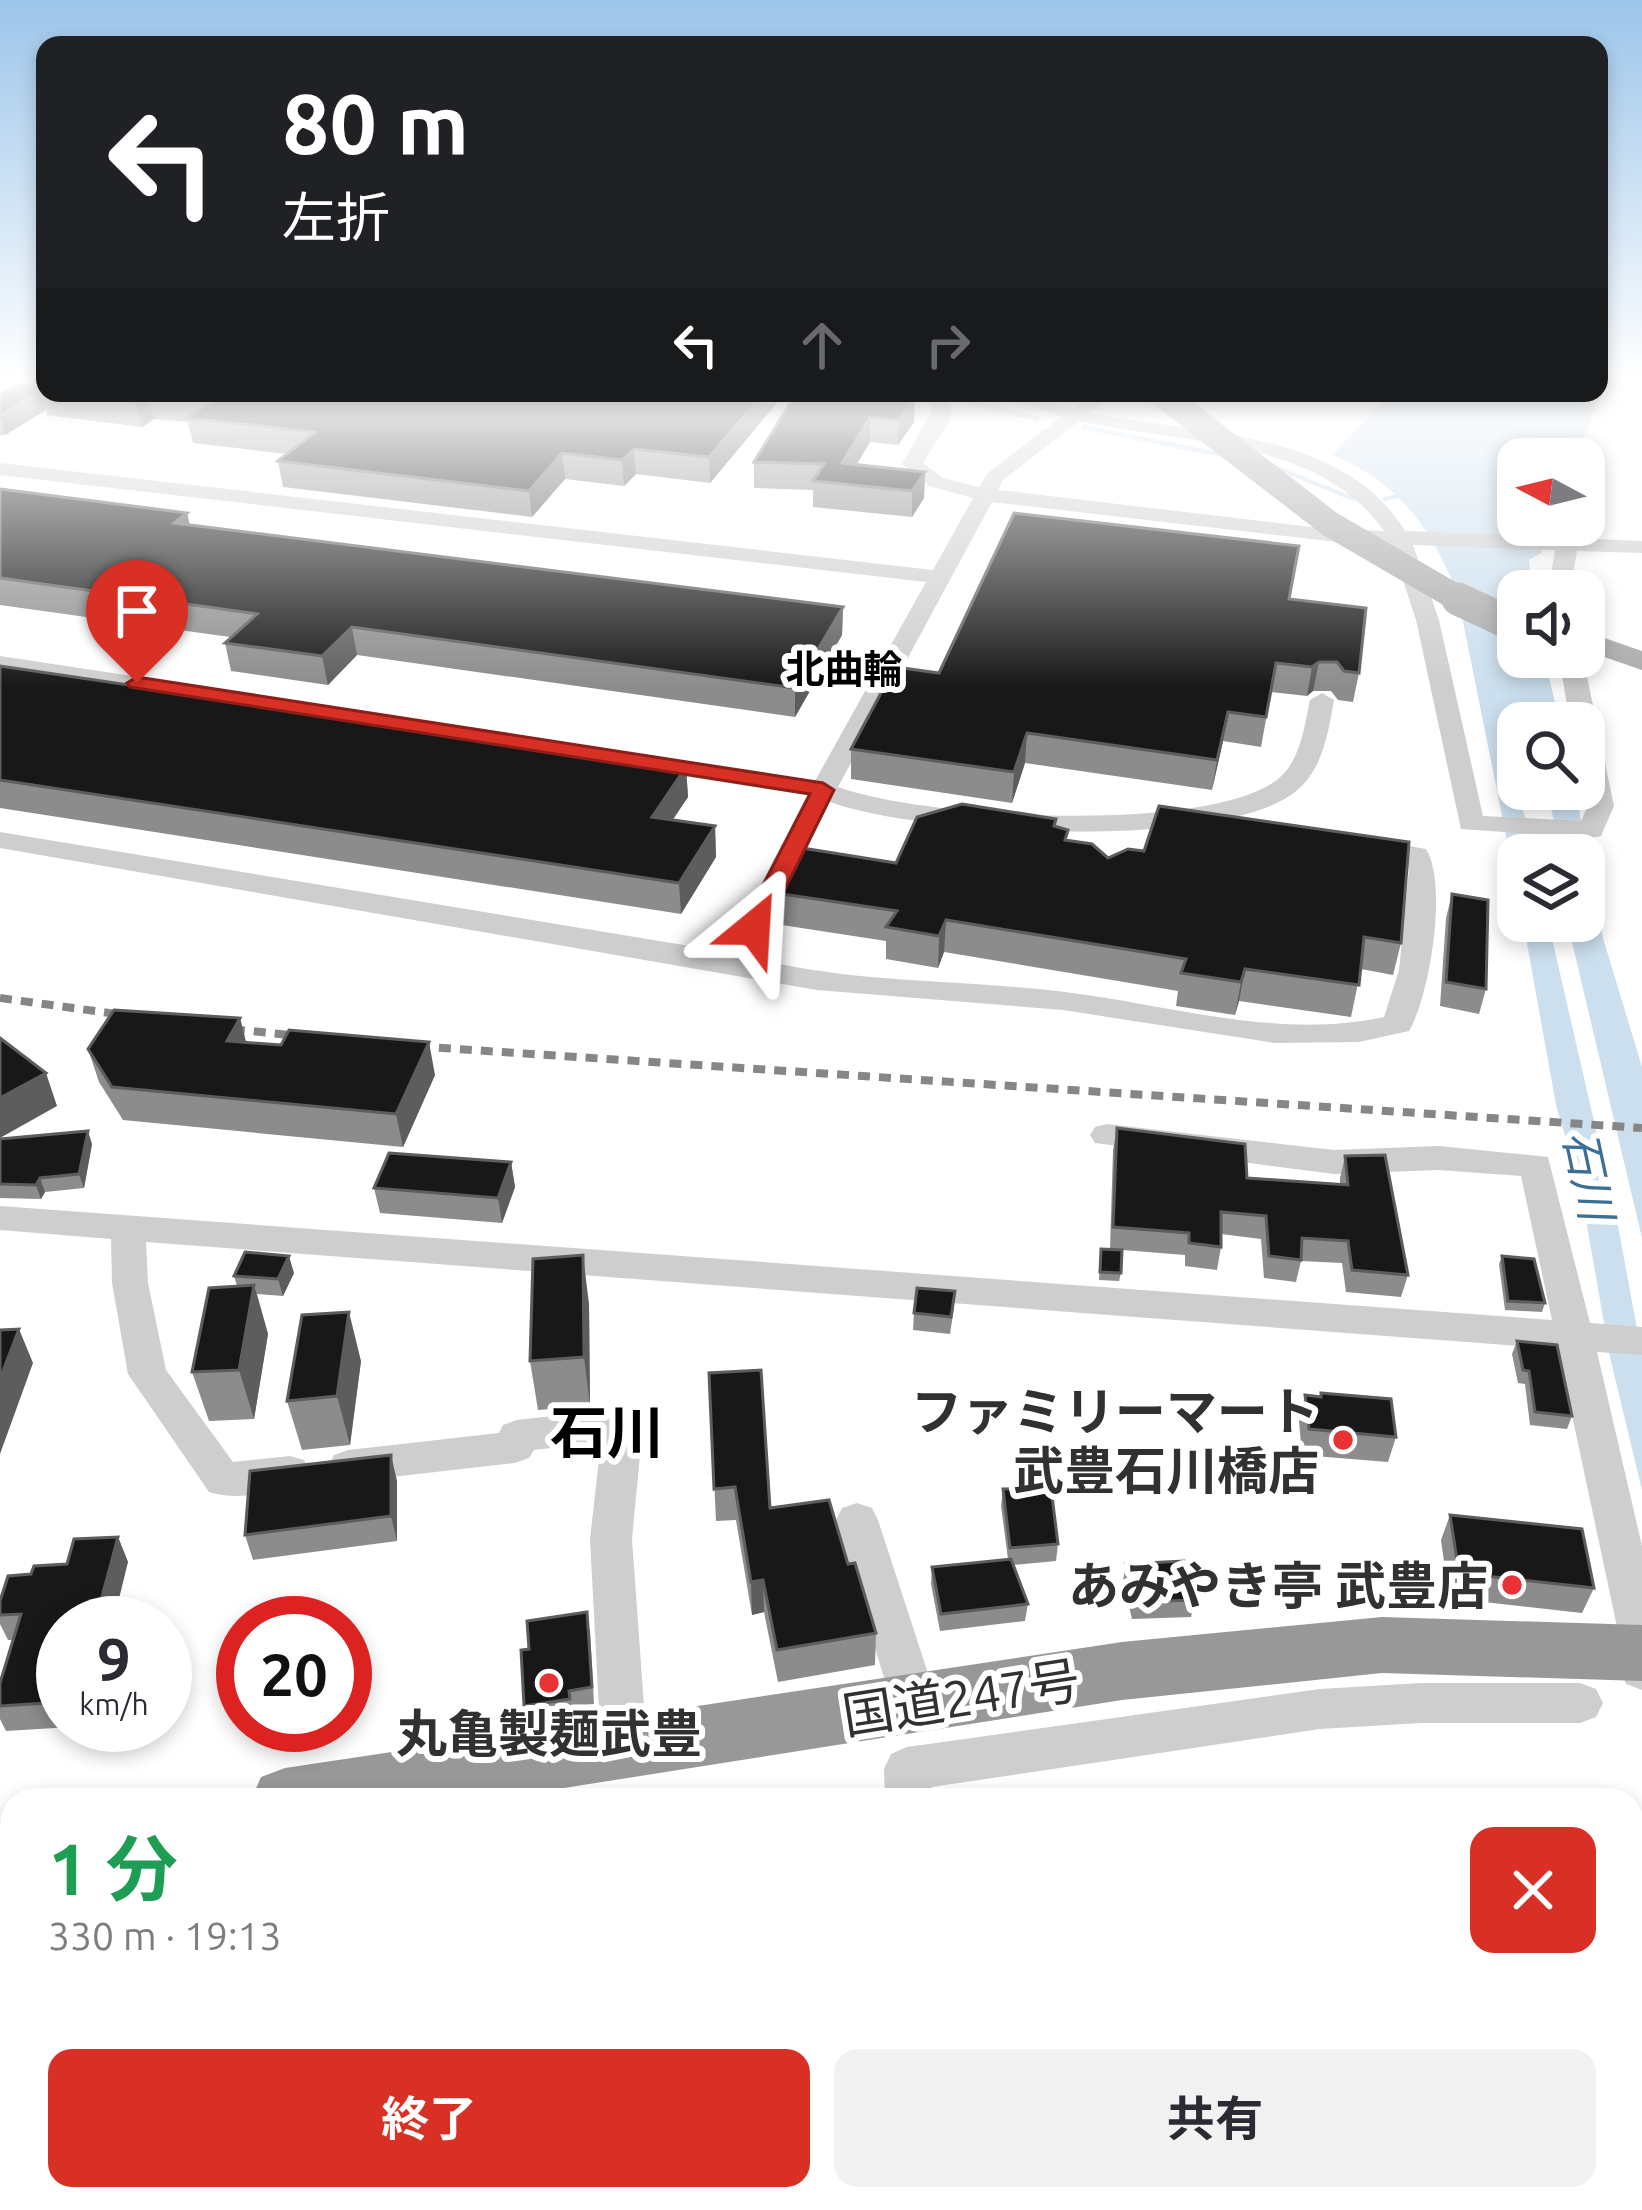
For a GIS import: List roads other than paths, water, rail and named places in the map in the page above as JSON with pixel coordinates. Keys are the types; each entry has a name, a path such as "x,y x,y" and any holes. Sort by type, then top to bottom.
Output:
{"highway":[{"name":"国道247号","path":"363,1788 1122,1671 1382,1645 1641,1659"}],"main road":[{"path":"1267,481 1356,545 1435,590 1497,618"},
{"path":"1292,481 1342,521 1497,605"},
{"path":"1605,648 1642,661"},
{"path":"1605,661 1642,673"}],"street":[{"path":"105,481 937,577"},
{"path":"935,481 986,495 1230,525 1497,542"},
{"path":"736,963 823,790 992,481"},
{"path":"1337,481 1358,494 1402,539 1418,585 1471,823 1592,830 1600,810"},
{"path":"1604,546 1642,547"},
{"path":"0,663 539,746"},
{"path":"610,757 823,790 840,800 958,819 1185,818 1278,792 1311,757 1322,700"},
{"path":"1185,818 1257,832"},
{"path":"1111,858 1118,821"},
{"path":"0,840 736,963 813,982 1062,1001 1267,1031 1365,1034 1398,1024 1414,970 1423,869 1415,855 1340,843"},
{"path":"1107,1135 1334,1162 1439,1158 1536,1165 1582,1337 1639,1627 1641,1659"},
{"path":"0,1218 1642,1341"},
{"path":"128,1227 130,1283 146,1374 223,1480 515,1447 517,1436 622,1424 611,1539 624,1748"},
{"path":"857,1520 915,1704"},
{"path":"908,1788 907,1769 1251,1719 1420,1703 1580,1703"}],"water":[{"path":"1379,481 1497,481 1497,546 1544,546 1529,560 1530,570 1497,570 1497,678 1549,678 1555,702 1497,702 1497,791 1457,592 1436,547 1410,509"},
{"path":"1501,810 1523,810 1531,834 1506,834"},
{"path":"1551,810 1579,810 1583,834 1557,833"},
{"path":"1527,942 1553,942 1618,1226 1642,1356 1642,1490 1610,1357 1580,1186 1556,1105"},
{"path":"1572,942 1604,942 1642,1067 1642,1238"}],"waterway":[{"path":"1310,481 1354,499"},
{"path":"1385,499 1407,493"}],"railway":[{"path":"0,998 146,1018"},
{"path":"212,1027 319,1038"},
{"path":"397,1045 1642,1128"}],"place":[{"name":"ファミリーマート 武豊石川橋店","path":"1343,1440"},
{"name":"あみやき亭 武豊店","path":"1512,1585"},
{"name":"丸亀製麺武豊","path":"549,1683"}],"district":[{"name":"北曲輪","path":"844,668"},
{"name":"石川","path":"607,1432"}]}
